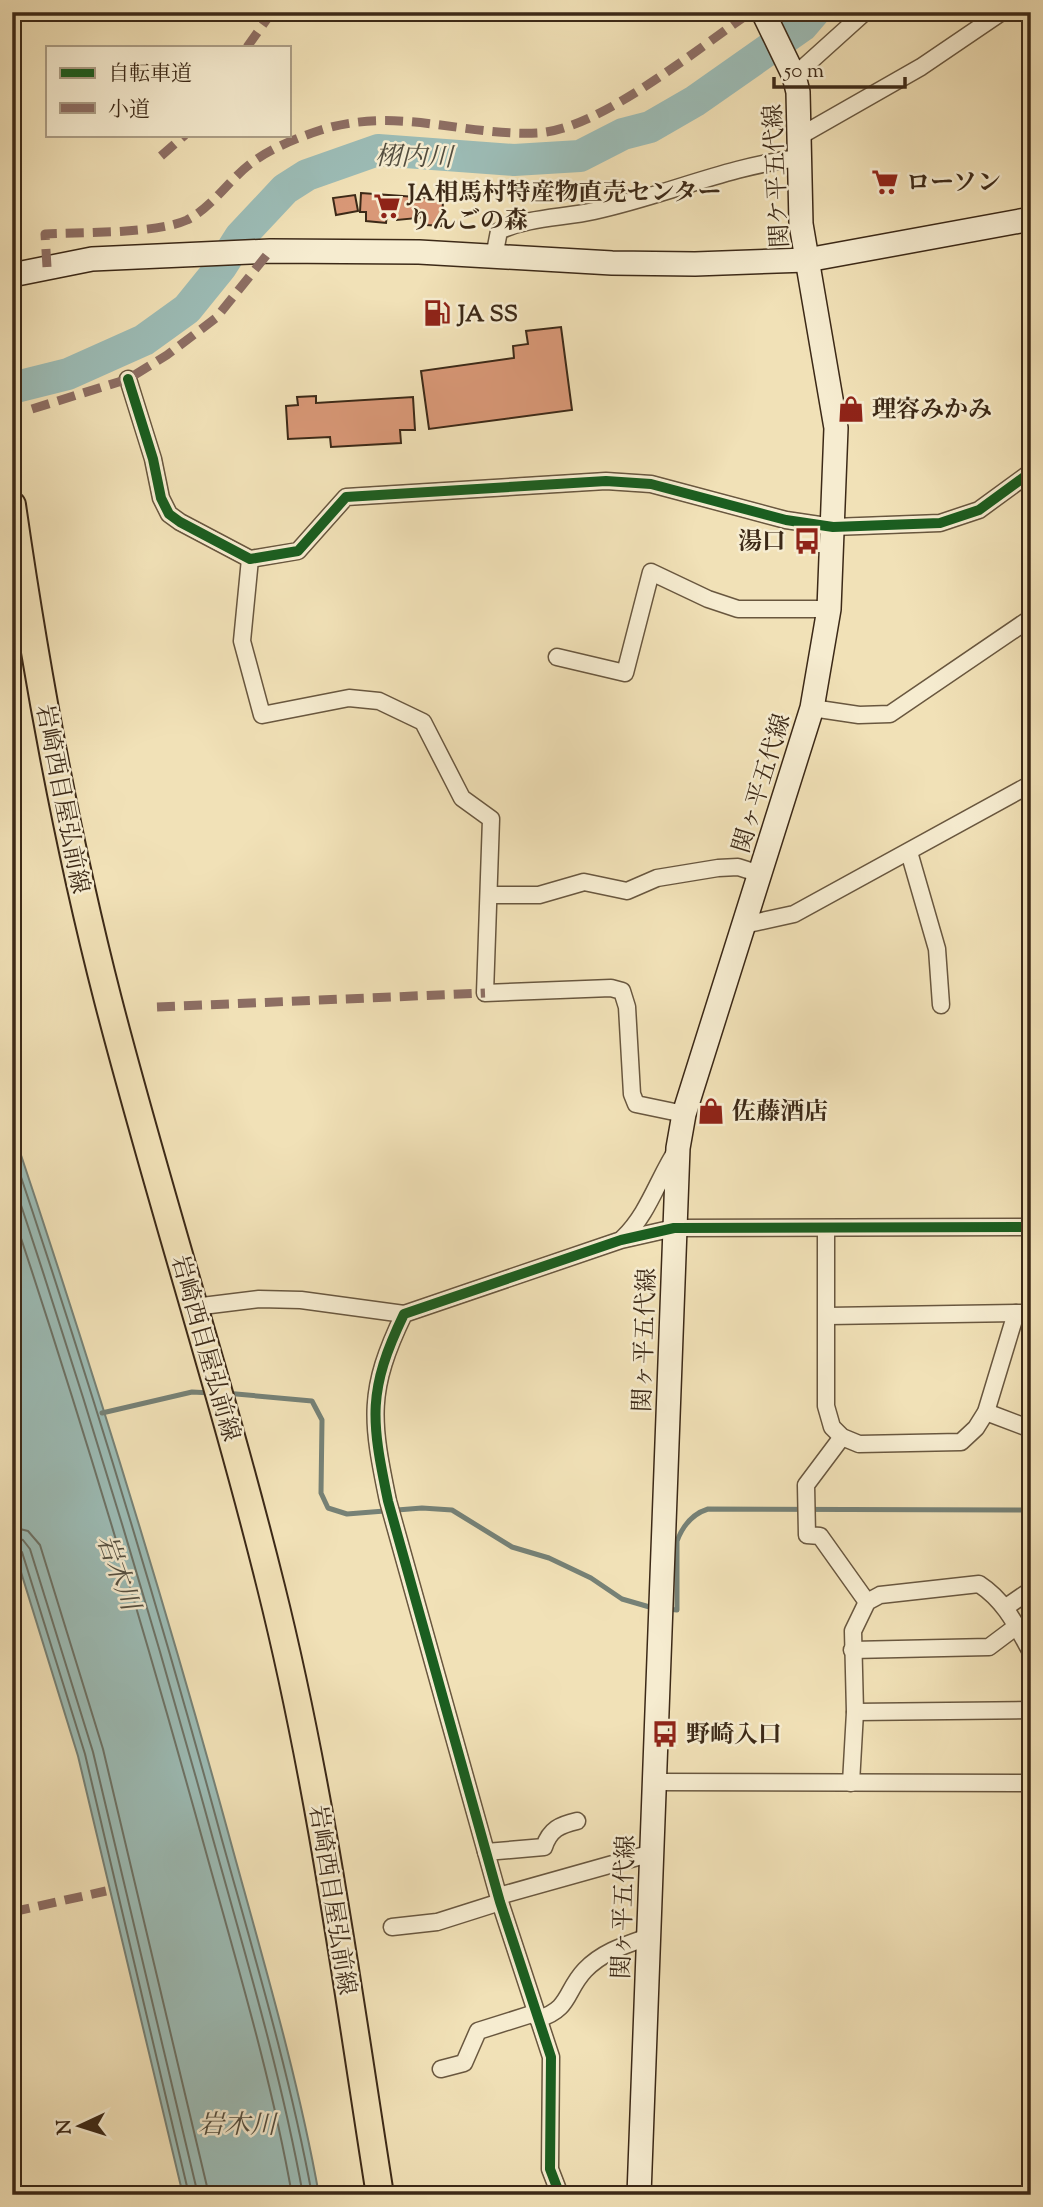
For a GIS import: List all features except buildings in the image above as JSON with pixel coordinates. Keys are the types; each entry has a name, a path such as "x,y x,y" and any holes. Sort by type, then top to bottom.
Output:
{"main road":[{"name":"関ケ平五代線","path":"763,13 792,73 799,147 801,224 807,260"},
{"path":"12,275 92,259 261,251 406,252 695,264 807,260 1031,219"},
{"name":"関ヶ平五代線","path":"639,2195 678,1148 684,1114 812,708 829,608 836,428 807,260"},
{"name":"岩崎西目屋弘前線","path":"12,505 47,723 79,880 145,1139 227,1420 308,1747 380,2195"}],"street":[{"path":"792,73 865,12"},
{"path":"495,257 499,231 517,223 596,211 799,147 1002,12"},
{"path":"128,379 169,514 250,559 298,551 346,497 606,481 651,484 786,520 833,527 940,523 979,510 1031,472"},
{"path":"250,559 242,641 262,715 349,698 379,701 423,722 462,798 491,819 485,993 611,988 622,991 626,1007 632,1094 636,1104 684,1114"},
{"path":"557,657 625,673 651,572 708,599 738,609 829,608"},
{"path":"812,708 859,715 890,714 1031,618"},
{"path":"744,925 794,914 1031,784"},
{"path":"909,852 937,949 941,1005"},
{"path":"490,895 538,895 584,882 627,891 657,878 718,868 738,867 760,874"},
{"path":"621,1240 639,1223 664,1168 678,1148"},
{"path":"194,1307 259,1299 301,1300 404,1314 621,1240 674,1228 1031,1227"},
{"path":"826,1229 826,1406 832,1427 842,1437 859,1444 961,1441 976,1428 986,1412 1023,1313 828,1316"},
{"path":"404,1314 376,1385 374,1419 388,1501 486,1853 551,2057 550,2169 560,2195"},
{"path":"986,1412 1031,1429"},
{"path":"842,1437 806,1485 807,1535 820,1536 867,1602"},
{"path":"852,1783 855,1712 852,1650 857,1617 867,1602 880,1595 966,1583 979,1584 997,1595 1006,1606 1031,1652"},
{"path":"1006,1606 1031,1590"},
{"path":"852,1650 989,1647 1017,1626"},
{"path":"855,1712 1031,1710"},
{"path":"654,1782 1031,1783"},
{"path":"486,1853 544,1847 548,1835 559,1825 577,1821"},
{"path":"392,1927 437,1922 500,1899 652,1853"},
{"path":"441,2069 464,2063 478,2031 536,2016 555,2014 570,1996 582,1972 597,1958 648,1937"}],"water":[{"name":"岩木川","path":"12,1128 70,1303 178,1655 289,2058 319,2195 183,2195 78,1756 12,1543"}],"waterway":[{"name":"栩内川","path":"12,388 68,374 144,340 187,309 221,267 240,237 285,189 307,175 378,150 514,160 580,156 623,134 650,127 695,101 802,26 814,12"},
{"path":"102,1413 192,1392 212,1393"},
{"path":"225,1393 312,1401 322,1420 321,1493 328,1508 347,1514 422,1508 452,1510 512,1547 549,1558 591,1578 622,1599 653,1608"},
{"path":"667,1609 677,1610 677,1541 689,1521 708,1509 1031,1510"}],"marked path":[{"path":"248,46 272,12"},
{"path":"47,267 45,234 138,230 187,220 205,207 254,161 287,143 321,130 349,123 376,121 403,121 509,133 537,133 562,128 618,103 676,66 751,12"},
{"path":"161,156 184,136"},
{"path":"32,409 128,379 167,355 216,318 270,251"},
{"path":"157,1007 485,993"},
{"path":"12,1912 106,1891"}],"cycle path":[{"path":"128,379 153,459 161,498 169,514 250,559 298,551 346,497 606,481 651,484 786,520 833,527 940,523 979,510 1031,472"},
{"path":"560,2195 550,2169 551,2057 500,1902 382,1473 376,1426 378,1385 404,1314 621,1240 674,1228 1031,1227"}],"place":[{"name":"ローソン","path":"885,182"},
{"name":"JA相馬村特産物直売センター りんごの森","path":"387,206"},
{"name":"JA SS","path":"437,313"},
{"name":"理容みかみ","path":"851,409"},
{"name":"湯口","path":"807,541"},
{"name":"佐藤酒店","path":"711,1111"},
{"name":"野崎入口","path":"665,1734"}]}
